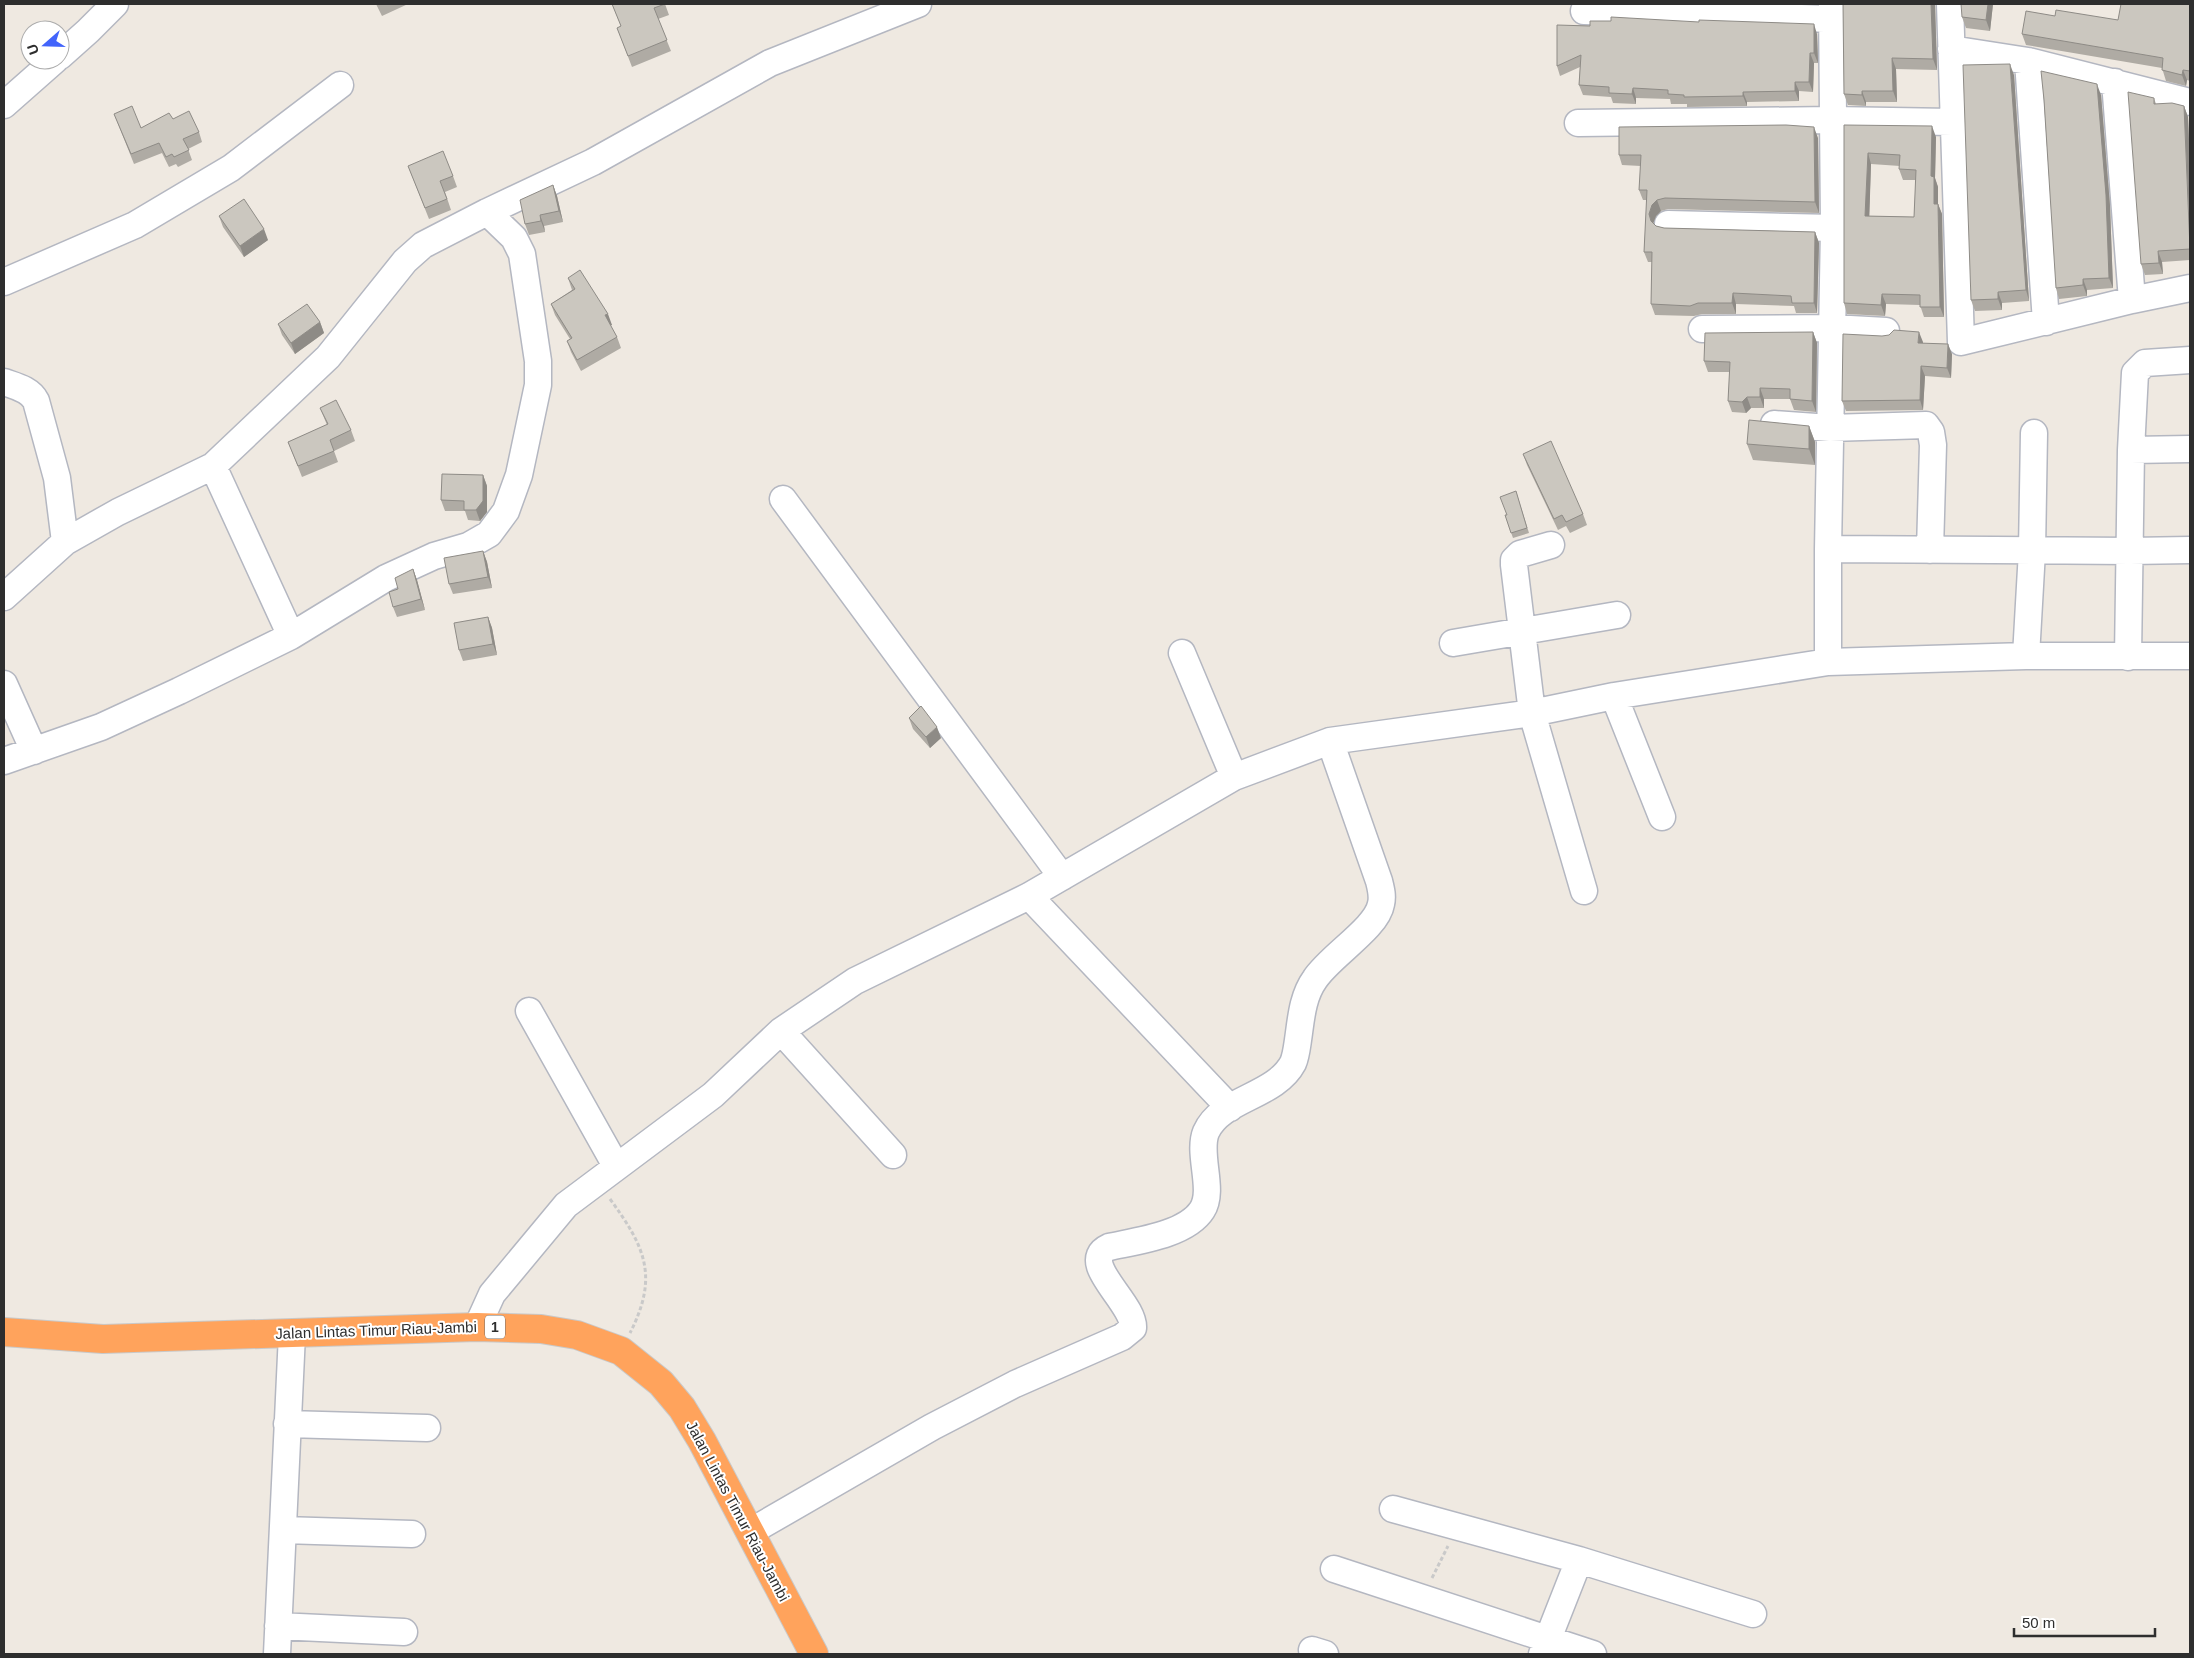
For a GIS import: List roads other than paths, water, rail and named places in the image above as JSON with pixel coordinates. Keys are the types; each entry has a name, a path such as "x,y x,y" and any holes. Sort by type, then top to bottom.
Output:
{"highway":[{"name":"Jalan Lintas Timur Riau-Jambi","path":"4,1332 103,1339 292,1334 476,1326 541,1329 577,1335 621,1351 662,1383 682,1408 702,1441 814,1654"}],"street":[{"path":"70,47 115,4"},
{"path":"4,597 65,542 118,512 214,466 328,357 405,261 423,245 487,212 594,162 770,63 918,4"},
{"path":"1950,4 1960,342 2132,300 2190,288"},
{"path":"1584,11 1832,12 1831,120 1834,228 1828,549 1828,662"},
{"path":"1951,49 2028,62 2190,102"},
{"path":"2028,62 2046,322"},
{"path":"4,104 43,70"},
{"path":"2115,82 2132,300"},
{"path":"5,278 135,225 231,168 340,85"},
{"path":"1578,123 1831,120 1952,122"},
{"path":"4,761 118,719 291,636 386,578 434,556 468,546 489,534 506,511 519,475 538,385 538,361 522,254 514,238 487,212"},
{"path":"1668,224 1834,228"},
{"path":"1702,328 1832,328 1886,331"},
{"path":"2128,657 2131,450 2135,373 2145,363 2190,360"},
{"path":"4,382 34,396 36,401 55,470 65,542"},
{"path":"1757,422 1830,428 1923,424 1929,427 1933,445 1930,550"},
{"path":"2026,656 2032,551 2034,433"},
{"path":"2131,450 2190,449"},
{"path":"214,466 291,636"},
{"path":"783,499 1062,877"},
{"path":"1551,545 1520,554 1514,560 1532,713 1584,891"},
{"path":"1828,549 2190,550"},
{"path":"1453,643 1617,615"},
{"path":"1182,653 1234,777"},
{"path":"476,1326 492,1294 566,1205 713,1094 781,1031 855,981 1029,896 1234,777 1330,741 1532,713 1614,696 1828,662 2026,656 2190,656"},
{"path":"4,684 34,750"},
{"path":"1614,696 1662,817"},
{"path":"750,1532 932,1427 1015,1384 1122,1337 1133,1328 1130,1313 1105,1276 1098,1262 1098,1256 1101,1251 1109,1247 1168,1233 1189,1223 1202,1210 1206,1190 1204,1141 1206,1132 1216,1117 1264,1090 1282,1076 1293,1062 1303,1009 1313,982 1323,967 1374,919 1381,905 1380,881 1330,741"},
{"path":"1029,896 1230,1108"},
{"path":"529,1012 606,1173"},
{"path":"781,1031 894,1155"},
{"path":"277,1654 292,1334"},
{"path":"287,1424 427,1428"},
{"path":"1393,1509 1579,1560 1753,1614"},
{"path":"283,1530 412,1534"},
{"path":"1545,1646 1579,1560"},
{"path":"1334,1569 1423,1597 1545,1646 1593,1654"},
{"path":"278,1626 404,1632"}]}
